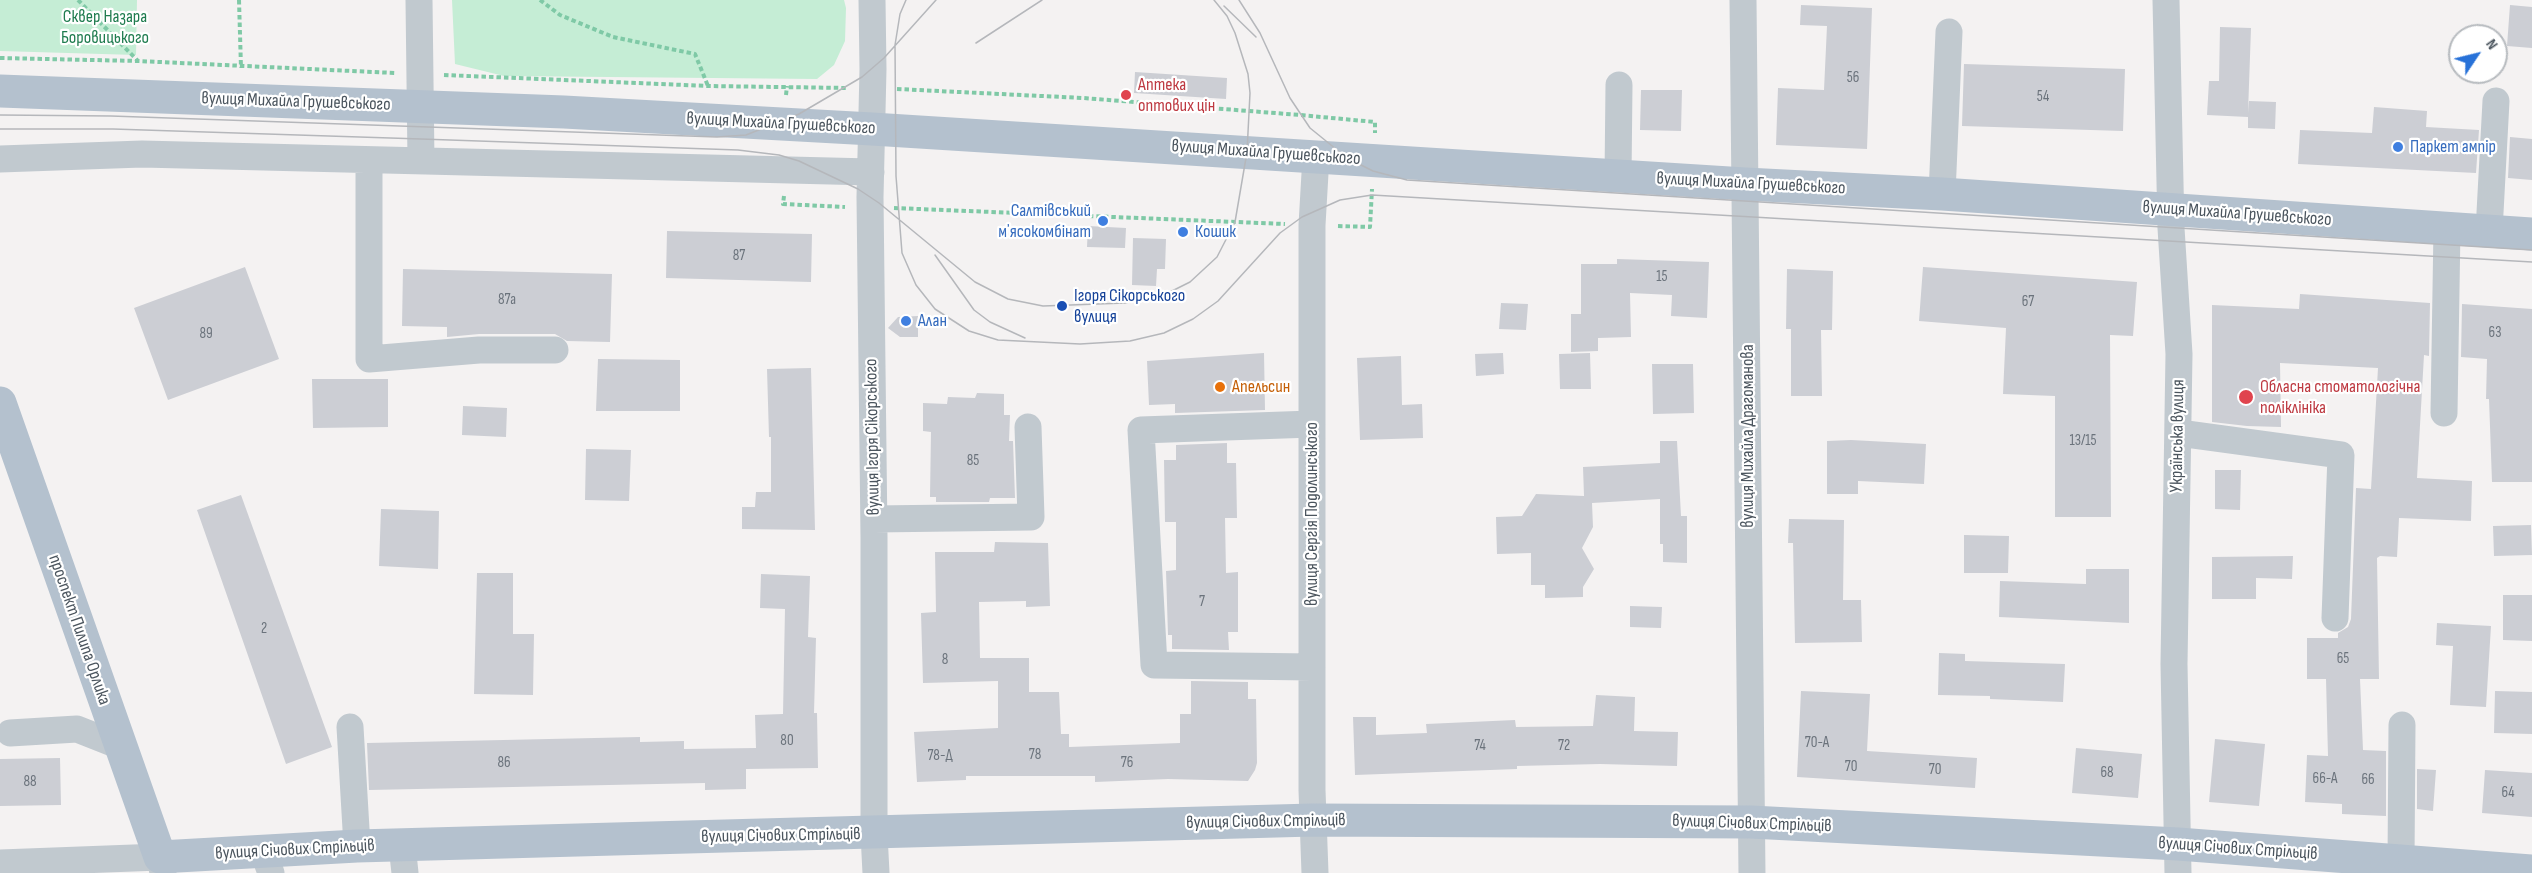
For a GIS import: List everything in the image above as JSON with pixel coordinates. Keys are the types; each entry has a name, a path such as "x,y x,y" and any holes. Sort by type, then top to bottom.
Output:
{"main road":[{"name":"вулиця Михайла Грушевського","path":"0,91 564,112 872,129 1618,177 1942,194 2532,234"},
{"name":"проспект Пилипа Орлика","path":"0,403 161,865"},
{"name":"вулиця Січових Стрільців","path":"161,865 267,862 357,846 404,859 874,834 1313,820 1751,822 2178,859 2401,861 2532,871"}],"street":[{"path":"419,0 420,161"},
{"name":"вулиця Ігоря Сікорського","path":"872,0 873,88 870,172 876,873"},
{"name":"вулиця Михайла Драгоманова","path":"1743,0 1752,873"},
{"name":"Українська вулиця","path":"2166,0 2170,210 2179,354 2174,664 2178,859"},
{"path":"1942,194 1949,32"},
{"path":"1618,177 1620,85"},
{"path":"2489,231 2496,101"},
{"path":"0,159 142,154 870,172"},
{"name":"вулиця Сергія Подолинського","path":"1315,873 1312,667 1312,225 1316,156"},
{"path":"369,160 369,359 479,350 555,350"},
{"path":"2444,412 2447,228"},
{"path":"1312,424 1142,430 1154,665 1312,667"},
{"path":"874,519 1031,517 1028,427"},
{"path":"2179,433 2341,455 2335,618"},
{"path":"2401,861 2402,725"},
{"path":"350,727 357,846"},
{"path":"10,733 77,729 120,746"},
{"name":"вулиця Січових Стрільців","path":"0,863 77,866 161,865"}],"path":[{"path":"78,0 138,61"},
{"path":"240,0 240,100"},
{"path":"540,0 560,15 614,37 695,54 708,86"},
{"path":"0,58 138,61 708,86 873,88 1083,98 1375,122"},
{"path":"785,125 787,86"},
{"path":"784,170 783,204 1370,227"}],"green space":[{"name":"Сквер Назара Боровицького","path":"0,0 137,0 136,55 0,51"},
{"path":"452,0 844,0 846,8 845,41 834,65 817,79 504,76 455,64"}],"building":[{"path":"1801,5 1872,8 1867,149 1776,145 1778,88 1824,90 1827,26 1800,25"},
{"path":"2510,5 2532,7 2532,48 2508,46"},
{"path":"2220,27 2251,28 2248,113 2249,101 2276,102 2275,129 2248,128 2248,117 2207,115 2209,81 2219,81"},
{"path":"1964,64 2125,69 2123,131 1962,126"},
{"path":"1135,72 1227,78 1226,99 1134,93"},
{"path":"1641,90 1682,90 1681,131 1640,130"},
{"path":"2374,107 2427,111 2426,127 2479,130 2476,173 2298,164 2300,130 2372,133"},
{"path":"2510,137 2532,139 2532,180 2508,178"},
{"path":"1088,226 1126,228 1125,248 1087,247"},
{"path":"667,231 812,234 811,282 666,278"},
{"path":"1133,238 1166,239 1165,269 1157,269 1156,286 1132,285"},
{"path":"1617,259 1709,262 1707,318 1671,316 1672,295 1630,293 1631,337 1598,338 1598,351 1571,352 1571,314 1581,314 1581,264 1617,264"},
{"path":"245,267 279,359 168,400 134,308"},
{"path":"1923,267 2137,282 2133,336 2110,335 2111,517 2055,517 2055,396 2003,394 2006,328 1919,321"},
{"path":"403,269 612,274 610,342 567,341 555,334 479,334 447,337 447,327 402,326"},
{"path":"1787,269 1833,271 1832,330 1821,330 1822,396 1791,396 1791,329 1786,329"},
{"path":"2300,294 2430,303 2429,356 2424,355 2417,478 2472,481 2471,521 2399,518 2397,557 2380,556 2377,558 2379,679 2360,679 2363,750 2386,751 2386,816 2342,814 2342,804 2305,802 2307,755 2328,756 2326,679 2307,679 2307,638 2338,638 2338,633 2348,627 2351,619 2356,488 2371,489 2378,368 2280,363 2281,427 2212,422 2212,305 2299,309"},
{"path":"1501,303 1528,304 1526,330 1499,329"},
{"path":"2462,304 2532,309 2532,482 2492,482 2489,399 2486,399 2487,359 2461,357"},
{"path":"918,316 918,337 900,337 888,328 898,317"},
{"name":"Апельсин","path":"1264,353 1265,410 1175,413 1175,404 1149,405 1147,361"},
{"path":"1503,353 1504,374 1476,376 1475,354"},
{"path":"1590,353 1591,389 1560,389 1559,354"},
{"path":"1401,356 1402,405 1422,404 1423,438 1360,440 1357,358"},
{"path":"598,359 680,360 680,411 596,411"},
{"path":"1652,364 1693,364 1694,413 1653,414"},
{"path":"811,368 815,530 742,529 742,507 755,507 756,492 771,492 767,369"},
{"path":"312,379 388,379 388,427 313,428"},
{"path":"977,393 1004,394 1004,415 1010,415 1009,441 1013,441 1015,498 990,498 989,502 936,502 936,497 930,497 931,432 923,431 923,403 947,404 948,397 975,398"},
{"path":"463,406 507,408 506,437 462,435"},
{"path":"1660,441 1677,441 1681,516 1687,516 1687,563 1663,562 1663,544 1660,544 1660,499 1592,503 1593,527 1582,548 1594,569 1583,587 1583,597 1545,598 1545,585 1531,585 1531,553 1497,554 1496,517 1522,516 1536,494 1584,496 1583,467 1660,463"},
{"path":"1827,441 1926,444 1924,484 1858,481 1858,494 1827,494"},
{"path":"1227,443 1227,463 1236,463 1237,518 1225,518 1226,573 1238,572 1238,632 1228,632 1229,650 1172,649 1172,635 1168,635 1166,571 1176,570 1176,522 1165,522 1164,460 1176,460 1176,445"},
{"path":"586,449 631,450 629,501 585,500"},
{"path":"2215,470 2241,470 2240,510 2215,509"},
{"path":"241,495 332,747 286,764 197,510"},
{"path":"381,509 439,511 438,569 379,566"},
{"path":"1789,519 1844,520 1843,600 1861,600 1862,642 1795,643 1793,543 1788,543"},
{"path":"2531,525 2532,555 2494,556 2493,526"},
{"path":"1964,535 2009,536 2008,573 1964,573"},
{"path":"995,542 1048,543 1050,606 1026,607 1026,601 979,602 980,658 1029,658 1029,692 1059,692 1061,734 1069,734 1069,747 1180,743 1180,714 1191,714 1191,681 1248,682 1248,699 1256,699 1257,763 1248,781 1168,779 1095,782 1095,776 966,776 966,780 917,782 914,732 998,728 998,681 923,683 921,613 936,612 935,552 994,552"},
{"path":"2293,556 2292,579 2256,578 2256,599 2212,599 2212,557"},
{"path":"2086,569 2129,569 2129,623 1999,617 2000,581 2086,584"},
{"path":"477,573 513,573 513,634 534,634 533,695 474,694"},
{"path":"761,574 810,576 808,637 816,638 814,713 817,713 818,768 746,769 746,789 705,790 705,783 369,790 367,743 640,737 640,742 684,741 684,749 756,748 755,715 783,714 785,609 760,608"},
{"path":"2503,595 2532,595 2532,641 2503,640"},
{"path":"1630,606 1662,607 1661,628 1630,627"},
{"path":"2437,623 2491,626 2486,707 2450,705 2453,646 2436,645"},
{"path":"1939,653 1965,654 1965,661 2065,664 2063,702 1990,699 1990,696 1938,695"},
{"path":"1801,691 1870,694 1867,751 1977,758 1975,788 1797,777"},
{"path":"2495,691 2532,692 2532,734 2494,733"},
{"path":"1596,695 1635,697 1634,731 1678,732 1677,766 1600,764 1517,766 1517,769 1355,775 1353,717 1376,717 1376,735 1427,733 1426,724 1515,720 1516,727 1593,726"},
{"path":"2215,739 2265,744 2259,806 2209,802"},
{"path":"2076,748 2142,754 2138,798 2072,793"},
{"path":"60,758 61,805 0,806 0,759"},
{"path":"2417,769 2436,770 2433,811 2417,809"},
{"path":"2485,770 2532,773 2532,817 2482,813"}],"tram line":[{"path":"906,0 900,14 895,45 896,176 902,253 916,285 935,309 969,331 998,340 1080,344 1130,341 1164,333 1193,319 1218,301 1280,233 1302,217 1340,200 1372,195 2532,262"},
{"path":"0,115 111,116 717,137 746,135 799,114 862,77 884,58 936,0"},
{"path":"976,43 1042,0"},
{"path":"0,129 113,129 421,139 738,150 779,155 799,161 858,189 879,203 975,282 1008,299 1043,306 1125,303 1164,295 1190,282 1217,257 1235,222 1247,152 1250,93 1248,74 1235,33 1227,16 1214,0"},
{"path":"1239,0 1260,33 1290,98 1310,128 1347,158 1373,171 1407,180 2532,250"},
{"path":"1224,6 1256,37"},
{"path":"935,255 974,310 990,322 1025,338"}],"place":[{"name":"Аптека оптових цін","path":"1126,95"},
{"name":"Паркет ампір","path":"2398,147"},
{"name":"Салтівський мʼясокомбінат","path":"1103,221"},
{"name":"Кошик","path":"1183,232"},
{"name":"Ігоря Сікорського вулиця","path":"1062,306"},
{"name":"Алан","path":"906,321"},
{"name":"Апельсин","path":"1220,387"},
{"name":"Обласна стоматологічна поліклініка","path":"2246,397"}]}
